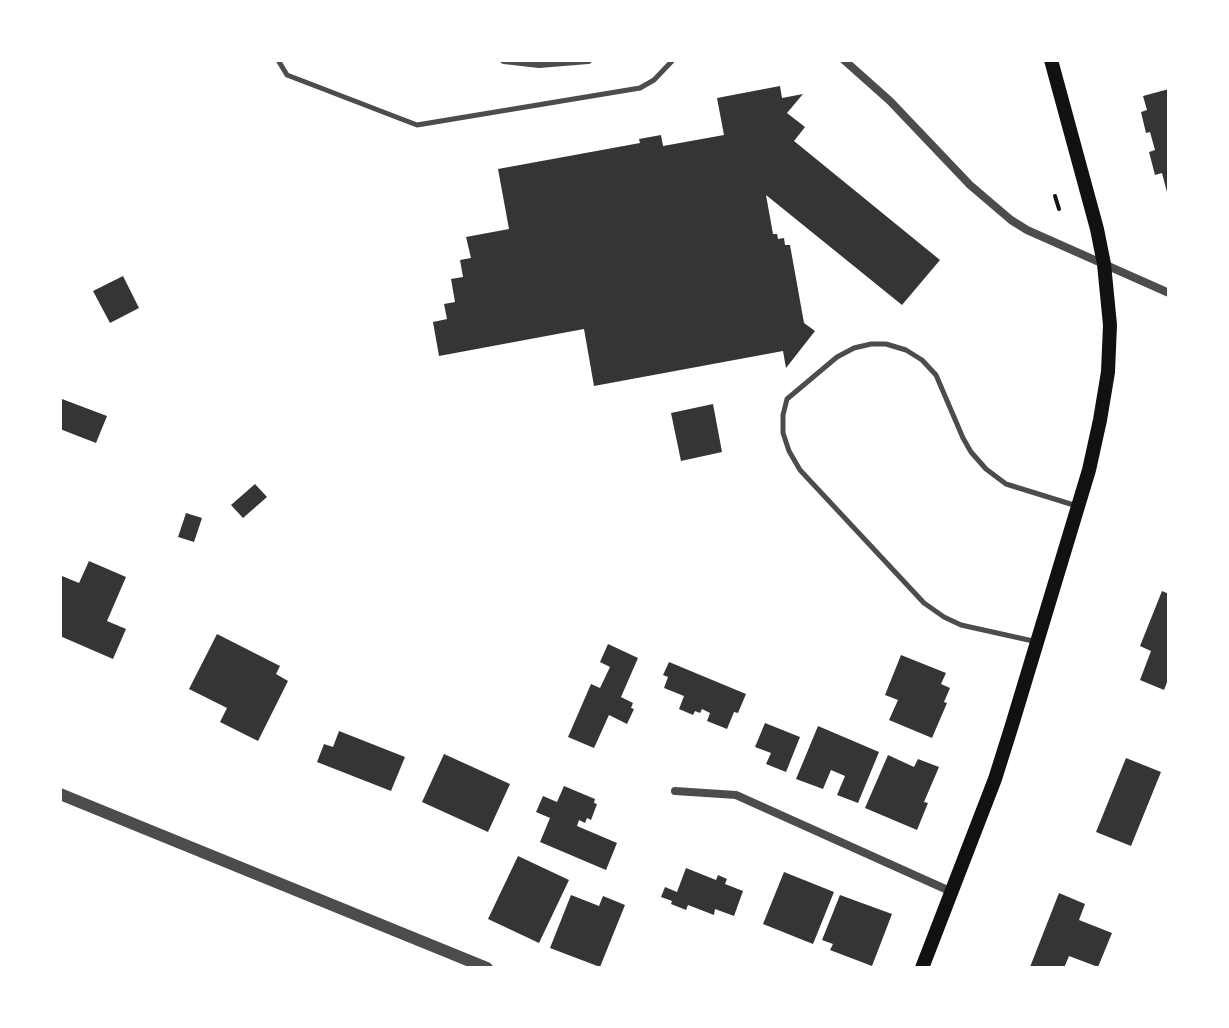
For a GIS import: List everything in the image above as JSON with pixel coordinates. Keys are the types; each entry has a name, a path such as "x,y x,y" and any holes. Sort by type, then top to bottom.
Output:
{"main road":[{"path":"922,968 995,779 1078,506 1100,420 1108,372 1110,325 1104,264 1051,60"}],"street":[{"path":"504,60 539,64 588,60"},
{"path":"844,60 890,101 970,185 1011,220 1169,293"},
{"path":"675,791 736,795 952,892"},
{"path":"60,794 487,968"}],"lane":[{"path":"278,60 287,75 417,125 640,88 654,80 673,60"},
{"path":"1037,642 961,625 924,603 800,470 783,433 787,399 837,357 854,348 886,344 906,350 922,360 936,375 963,438 986,469 1006,484 1078,506"}],"path":[{"path":"1055,196 1059,209"}],"building":[{"path":"780,86 782,98 803,94 787,113 805,127 794,141 940,260 902,305 766,195 773,234 777,234 778,239 784,238 785,245 790,245 804,323 815,331 786,368 783,351 594,386 584,329 439,356 433,322 447,319 444,304 455,302 451,279 463,277 460,260 471,258 466,237 509,229 498,169 640,143 639,139 661,135 663,146 724,135 717,98"},
{"path":"1169,89 1168,196 1162,173 1155,175 1149,152 1155,150 1150,132 1146,133 1141,112 1147,110 1143,96"},
{"path":"123,276 139,308 110,323 93,291"},
{"path":"62,399 107,416 96,443 60,429"},
{"path":"713,404 722,452 681,461 671,413"},
{"path":"255,484 267,497 243,518 231,505"},
{"path":"186,513 202,518 194,542 178,537"},
{"path":"89,561 126,577 107,621 126,629 113,659 60,636 62,576 79,583"},
{"path":"1162,591 1169,594 1169,677 1164,690 1140,680 1151,651 1140,646"},
{"path":"217,634 280,666 276,674 288,681 258,741 220,722 227,708 189,689"},
{"path":"608,644 638,658 621,697 633,703 631,708 634,709 627,724 609,715 594,748 568,737 591,684 600,688 610,667 600,662"},
{"path":"901,655 946,673 941,684 950,688 944,702 947,703 932,738 889,720 898,700 885,695"},
{"path":"669,662 746,694 727,729 707,721 710,713 702,709 693,715 679,709 684,696 664,688 668,677 663,675"},
{"path":"765,723 800,737 786,772 766,764 771,753 755,747"},
{"path":"818,726 879,752 858,803 837,795 845,776 831,770 823,789 796,779"},
{"path":"339,731 405,757 391,791 317,762 324,744 333,747"},
{"path":"444,754 510,784 488,832 422,802"},
{"path":"888,755 914,767 918,759 939,767 924,802 928,803 917,830 865,808"},
{"path":"1126,758 1161,772 1131,846 1096,832"},
{"path":"564,786 595,799 594,803 597,804 591,820 587,818 585,823 579,820 577,826 617,843 606,870 540,842 550,818 536,812 543,796 557,802"},
{"path":"518,856 569,880 539,943 488,919"},
{"path":"686,868 716,880 718,875 727,879 725,884 743,891 734,916 715,909 714,915 688,905 686,910 661,897 665,887 677,892"},
{"path":"784,872 834,892 813,944 763,924"},
{"path":"1059,893 1085,904 1079,920 1112,933 1098,967 1069,956 1064,968 1030,967"},
{"path":"571,895 599,906 603,896 625,905 600,967 550,948"},
{"path":"840,895 892,914 872,966 830,950 833,944 822,940"}]}
